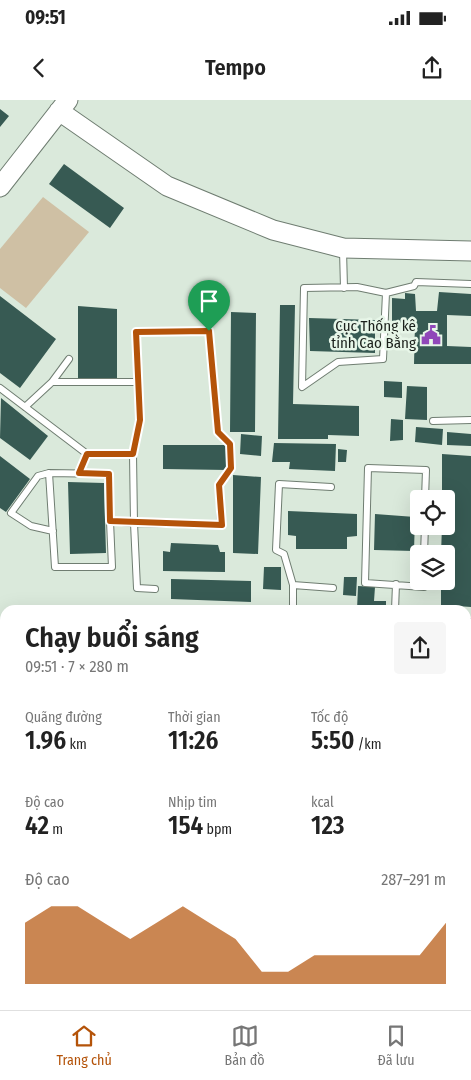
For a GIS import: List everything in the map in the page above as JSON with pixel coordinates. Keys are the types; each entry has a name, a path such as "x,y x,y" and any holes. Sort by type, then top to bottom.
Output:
{"street":[{"path":"0,187 64,106 167,186 273,230 344,248 471,252"}],"lane":[{"path":"344,248 344,288"},
{"path":"386,293 383,359 338,362 302,387 304,288 358,288 386,293 414,286 416,282 471,284"},
{"path":"110,521 134,523 222,525 219,485 231,468 230,444 218,432 209,331 136,332 140,420 133,454 134,523 136,588 155,589"},
{"path":"25,407 52,382 69,359"},
{"path":"52,382 138,382"},
{"path":"0,388 87,454 133,454"},
{"path":"433,421 471,420"},
{"path":"79,473 87,454"},
{"path":"410,586 366,583 368,468 426,470 425,490"},
{"path":"50,473 55,567 112,567 109,474 50,473 38,476 12,514 31,526 53,531"},
{"path":"293,605 293,585 284,554 276,550 279,484 331,487"},
{"path":"395,605 396,584"},
{"path":"293,585 333,588"},
{"path":"471,622 471,642"}],"shaded area":[{"path":"43,197 89,232 26,308 0,288 0,249"}],"building":[{"path":"0,109 9,116 0,127"},
{"path":"64,164 124,208 110,228 49,184"},
{"name":"Cục Thống kê tỉnh Cao Bằng","path":"439,292 471,294 471,316 447,315 447,346 471,347 471,364 414,364 415,323 392,323 392,298 405,299 405,293 415,294 416,311 437,311"},
{"path":"0,296 56,339 20,388 0,373"},
{"path":"280,305 295,305 293,404 359,406 359,436 328,435 328,439 278,439"},
{"path":"78,306 117,309 117,379 78,378"},
{"path":"231,312 256,313 255,432 230,432"},
{"path":"309,318 375,320 375,353 310,351"},
{"path":"384,381 402,382 402,398 384,397"},
{"path":"407,386 427,387 427,420 405,419"},
{"path":"1,398 48,436 30,460 0,438"},
{"path":"391,419 403,420 403,440 390,441"},
{"path":"416,427 443,429 442,445 415,442"},
{"path":"447,432 471,434 471,446 447,445"},
{"path":"241,434 262,436 261,456 240,454"},
{"path":"274,443 336,444 335,471 289,469 290,462 272,462"},
{"path":"163,445 227,445 227,470 163,469"},
{"path":"338,449 347,450 346,462 338,462"},
{"path":"442,454 471,456 471,605 441,605 441,590 455,590 455,545 441,545 442,535 455,535 455,490 442,490"},
{"path":"0,456 30,479 6,512 0,508"},
{"path":"233,475 261,477 258,554 233,553"},
{"path":"68,482 104,483 106,553 70,554"},
{"path":"288,511 357,514 357,536 347,537 347,549 296,549 296,536 288,535"},
{"path":"375,514 410,517 410,535 414,535 414,545 410,545 410,551 374,550"},
{"path":"171,543 218,545 220,552 225,552 225,572 163,571 163,551 170,552"},
{"path":"264,567 281,567 281,590 263,589"},
{"path":"344,577 357,577 356,596 343,595"},
{"path":"171,579 251,581 251,602 171,599"},
{"path":"358,586 375,587 374,601 386,601 386,605 357,605"}],"place":[{"name":"Cục Thống kê tỉnh Cao Bằng","path":"431,335"}],"route":[{"path":"209,331 218,432 230,444 231,468 219,485 222,525 110,521 109,474 79,473 87,454 133,454 140,420 136,332 209,331"}]}
